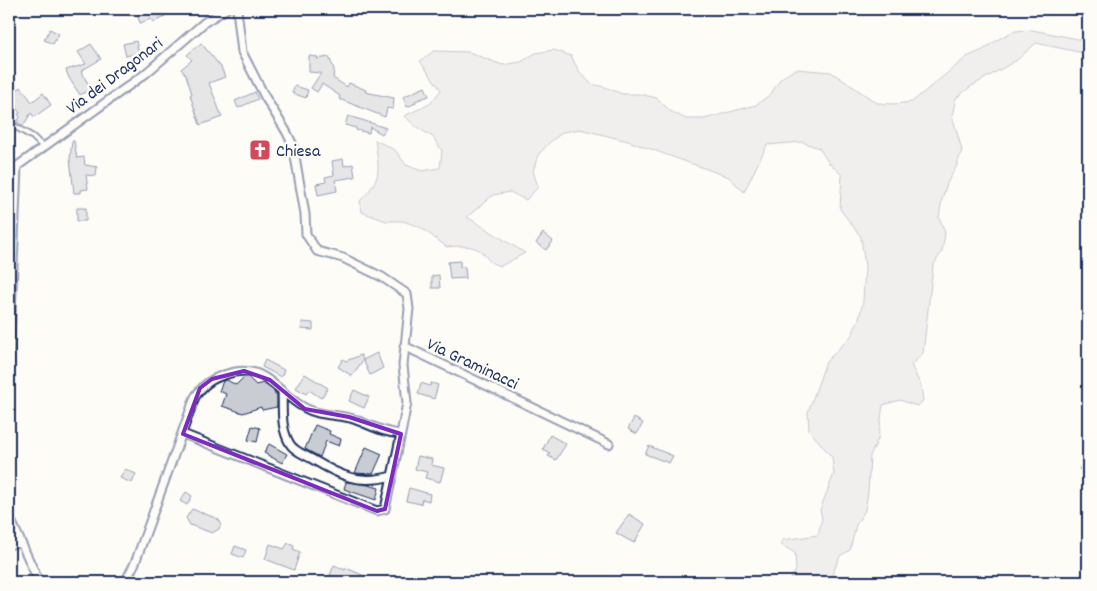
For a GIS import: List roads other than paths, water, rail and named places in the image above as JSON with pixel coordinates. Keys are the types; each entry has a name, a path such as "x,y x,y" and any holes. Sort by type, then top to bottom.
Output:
{"street":[{"name":"Via dei Dragonari","path":"9,172 145,74 205,22 226,9"},
{"path":"237,9 242,52 292,145 305,214 306,234 317,251 343,258 382,278 407,294 409,310 404,346"},
{"path":"9,364 17,166"},
{"name":"Via Graminacci","path":"183,434 377,511 385,509 407,403 403,365 404,346 609,444"},
{"path":"125,582 135,563 195,397 200,388 212,379 231,372 255,372 270,380 305,409 318,413 348,417 391,434 401,434"},
{"path":"282,391 283,429 293,448 337,474 367,481 392,476"},
{"path":"9,516 40,582"},
{"path":"9,545 20,542"}],"lane":[{"path":"9,123 33,137 43,147"}],"place":[{"name":"Chiesa","path":"260,150"}]}
